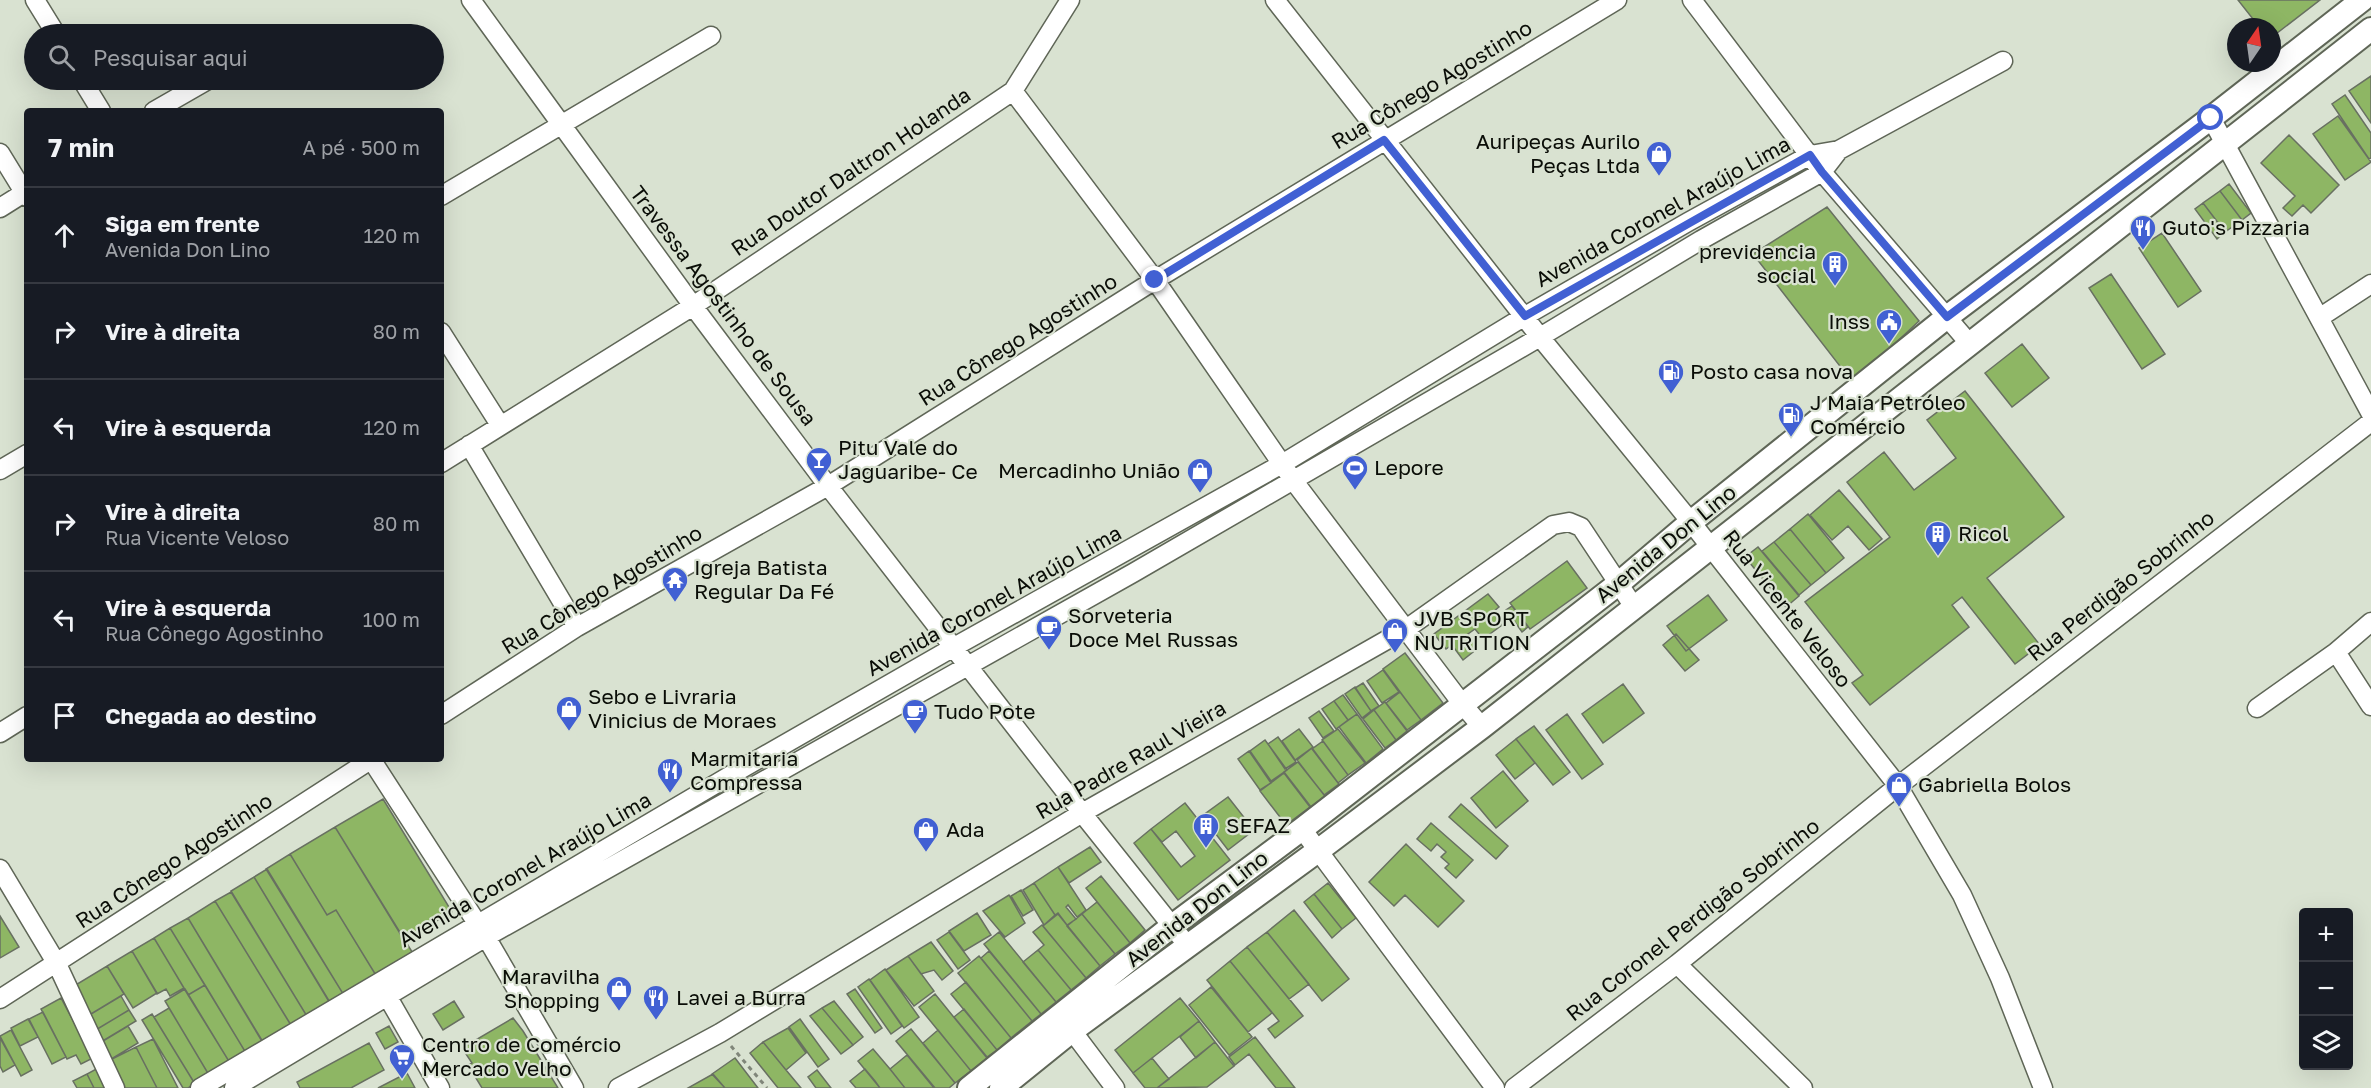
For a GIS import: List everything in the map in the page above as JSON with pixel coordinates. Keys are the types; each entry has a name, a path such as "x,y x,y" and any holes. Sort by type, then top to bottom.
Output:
{"main road":[{"name":"Avenida Don Lino","path":"1001,1088 1172,926 1302,829 1618,584 1691,522 1947,317 2211,118 2362,0"},
{"path":"2335,21 2351,45"},
{"name":"Avenida Don Lino","path":"969,1088 1188,946 1482,727 2371,29"},
{"path":"2075,221 2094,245"},
{"path":"1823,417 1844,441"}],"street":[{"path":"35,0 50,24"},
{"name":"Travessa Agostinho de Sousa","path":"471,0 693,306 828,486 1188,946"},
{"name":"Rua Doutor Daltron Holanda","path":"444,461 693,306 1013,91 1070,0"},
{"name":"Rua Vicente Veloso","path":"1275,0 1898,786 1962,895 2000,978 2043,1088"},
{"name":"Rua Cônego Agostinho","path":"444,713 577,627 828,486 1155,280 1617,0"},
{"path":"1692,0 1822,172 1969,343"},
{"path":"444,194 711,36"},
{"path":"1822,172 1839,150 2003,61"},
{"path":"88,90 99,108"},
{"path":"159,108 190,90"},
{"path":"1013,91 1155,280 1293,480 1482,727"},
{"path":"2211,118 2371,414"},
{"name":"Avenida Coronel Araújo Lima","path":"611,856 736,772 954,647 1282,465 1525,316 1688,222 1810,155 1839,150"},
{"path":"0,153 24,191"},
{"name":"Avenida Coronel Araújo Lima","path":"200,1088 253,1066 611,856 747,789 1132,573 1540,337 1701,240 1822,172"},
{"path":"0,208 24,195"},
{"path":"1688,222 1701,240"},
{"path":"2319,318 2371,284"},
{"path":"444,337 500,425"},
{"path":"1401,392 1414,410"},
{"name":"Rua Perdigão Sobrinho","path":"1898,786 2371,422"},
{"path":"469,445 577,627"},
{"path":"0,470 24,456"},
{"name":"Rua Padre Raul Vieira","path":"618,1088 720,1034 1082,813 1406,629 1553,525 1563,521 1581,527 1634,606"},
{"path":"1120,556 1132,573"},
{"path":"2257,708 2336,652 2371,622"},
{"path":"2336,652 2371,706"},
{"path":"838,714 849,731"},
{"path":"0,733 24,718"},
{"name":"Rua Cônego Agostinho","path":"0,999 367,762"},
{"path":"374,762 482,930 574,1088"},
{"path":"736,772 747,789"},
{"name":"Rua Coronel Perdigão Sobrinho","path":"1514,1088 1677,964 1898,786"},
{"path":"1302,829 1495,1088"},
{"path":"0,869 57,964 115,1088"},
{"path":"1677,964 1803,1088"},
{"path":"383,989 440,1088"},
{"path":"1067,1023 1115,1088"},
{"name":"Avenida Coronel Araújo Lima","path":"234,1088 253,1066"}],"path":[{"path":"720,1034 767,1088"}],"building":[{"path":"2238,0 2320,0 2281,30 2281,18 2252,18"},
{"path":"2371,76 2371,123 2349,91"},
{"path":"2345,95 2371,133 2371,158 2369,159 2332,104"},
{"path":"2338,116 2371,162 2345,180 2313,134"},
{"path":"2289,135 2339,185 2311,213 2303,205 2292,216 2283,208 2295,196 2261,163"},
{"path":"2229,184 2251,213 2242,220 2220,191"},
{"path":"2220,191 2242,220 2225,232 2203,203"},
{"path":"2203,203 2225,232 2217,239 2195,209"},
{"name":"previdencia social","path":"1827,207 1919,321 1853,383 1753,254"},
{"path":"2162,233 2201,291 2178,307 2139,248"},
{"path":"2111,274 2165,354 2142,369 2089,288"},
{"path":"2022,344 2049,378 2012,407 1985,373"},
{"name":"Ricol","path":"1965,391 2064,517 1987,578 2040,645 2015,664 1962,597 1952,605 1969,627 1870,705 1852,683 1863,675 1805,602 1890,537 1847,482 1884,452 1914,490 1956,458 1927,420"},
{"path":"1839,490 1882,539 1869,550 1848,526 1832,540 1810,515"},
{"path":"1808,514 1844,558 1826,573 1790,529"},
{"path":"1790,529 1826,573 1811,585 1774,542"},
{"path":"1774,542 1811,585 1799,595 1762,551"},
{"path":"1758,547 1799,596 1786,607 1745,557"},
{"path":"1567,561 1587,588 1530,629 1510,603"},
{"path":"1488,594 1499,607 1493,612 1502,625 1483,639 1475,629 1468,634 1478,648 1463,660 1452,645 1446,649 1434,634"},
{"path":"1708,595 1727,620 1686,651 1667,626"},
{"path":"1512,606 1528,627 1522,632 1506,610"},
{"path":"1676,634 1699,660 1685,671 1663,645"},
{"path":"1405,653 1443,703 1421,720 1383,669"},
{"path":"1383,670 1399,692 1382,703 1367,681"},
{"path":"1363,683 1379,706 1371,711 1355,688"},
{"path":"1623,684 1644,713 1603,743 1582,714"},
{"path":"1355,687 1371,711 1362,718 1345,694"},
{"path":"1400,692 1421,720 1407,730 1386,703"},
{"path":"1343,695 1357,714 1348,720 1334,701"},
{"path":"1334,701 1348,720 1336,729 1322,709"},
{"path":"1385,702 1407,731 1396,740 1374,710"},
{"path":"1374,710 1396,740 1385,748 1363,719"},
{"path":"1319,711 1334,731 1323,738 1309,718"},
{"path":"1357,714 1383,749 1366,763 1339,727"},
{"path":"1567,714 1603,764 1582,779 1546,730"},
{"path":"1534,726 1570,772 1553,785 1516,739"},
{"path":"1299,729 1313,747 1295,760 1282,741"},
{"path":"1338,729 1365,763 1348,775 1322,740"},
{"path":"1278,737 1296,762 1285,769 1268,744"},
{"path":"1516,739 1535,763 1515,779 1496,755"},
{"path":"1265,740 1287,770 1271,781 1250,751"},
{"path":"1323,741 1348,775 1338,783 1312,749"},
{"path":"1312,748 1339,784 1324,795 1297,760"},
{"path":"1249,751 1271,783 1260,790 1238,759"},
{"path":"1298,762 1325,796 1311,807 1284,772"},
{"path":"1503,771 1528,801 1496,828 1471,798"},
{"path":"1284,773 1310,807 1286,825 1260,791"},
{"path":"1228,797 1254,830 1228,850 1202,816"},
{"path":"383,799 452,912 404,940 335,827"},
{"name":"SEFAZ","path":"1185,803 1230,860 1178,900 1134,843 1151,829","holes":["1151,829 1162,842 1176,831 1195,856 1181,867"]},
{"path":"1461,804 1508,846 1496,859 1449,817"},
{"path":"1431,823 1473,860 1456,878 1445,868 1449,864 1441,857 1446,852 1437,844 1431,851 1417,839"},
{"path":"335,827 414,955 377,977 336,910 327,915 290,854"},
{"path":"1406,844 1464,901 1438,927 1405,895 1394,906 1369,882"},
{"path":"1090,847 1101,862 1069,883 1058,867"},
{"path":"290,854 327,915 336,910 377,977 345,997 266,869"},
{"path":"1058,867 1086,910 1077,917 1068,905 1066,907 1076,919 1067,925 1058,913 1055,915 1034,883"},
{"path":"267,869 345,997 331,1005 254,877"},
{"path":"1101,876 1145,930 1130,943 1086,888"},
{"path":"254,877 331,1004 308,1018 231,891"},
{"path":"1034,883 1055,915 1044,925 1023,890"},
{"path":"1328,883 1356,918 1342,929 1314,894"},
{"path":"1021,890 1033,910 1023,916 1011,896"},
{"path":"231,892 308,1018 292,1027 215,901"},
{"path":"1314,894 1342,929 1332,938 1304,902"},
{"path":"1009,895 1025,923 1005,937 983,911"},
{"path":"215,901 291,1025 263,1042 188,918"},
{"path":"1097,902 1130,943 1115,954 1082,914"},
{"path":"1294,910 1349,979 1322,1001 1267,932"},
{"path":"977,913 991,935 964,951 949,931"},
{"path":"1058,914 1100,966 1086,978 1043,926"},
{"path":"1082,914 1115,954 1100,966 1067,926"},
{"path":"0,916 19,947 0,958"},
{"path":"188,918 263,1043 246,1053 170,928"},
{"path":"1042,925 1086,978 1071,990 1038,950 1044,945 1033,932"},
{"path":"170,928 205,985 188,995 154,938"},
{"path":"949,932 970,960 958,969 937,940"},
{"path":"999,932 1056,1002 1041,1014 984,944"},
{"path":"1267,932 1309,984 1289,999 1247,947"},
{"path":"154,938 184,988 170,996 166,989 157,994 132,951"},
{"path":"931,942 953,971 942,980 934,970 921,974 908,956"},
{"path":"1247,947 1303,1016 1275,1038 1268,1029 1279,1021 1230,961"},
{"path":"1038,950 1071,990 1056,1002 1023,962"},
{"path":"132,951 157,993 133,1008 107,966"},
{"path":"989,951 1041,1014 1032,1021 981,958"},
{"path":"908,956 934,991 914,1006 886,970"},
{"path":"979,956 1032,1021 1011,1038 958,973"},
{"path":"1230,961 1272,1013 1248,1032 1207,980"},
{"path":"107,966 124,994 86,1017 69,989"},
{"path":"885,969 919,1017 904,1028 870,980"},
{"path":"869,979 902,1026 891,1034 858,987"},
{"path":"966,982 1011,1038 997,1050 951,994"},
{"path":"205,985 246,1053 230,1063 188,995"},
{"path":"1211,987 1252,1037 1229,1055 1189,1005"},
{"path":"185,989 230,1063 209,1075 165,1001"},
{"path":"855,989 882,1028 875,1033 847,994"},
{"path":"935,994 987,1058 971,1071 919,1007"},
{"path":"121,996 129,1010 94,1031 86,1017"},
{"path":"61,998 93,1058 81,1064 76,1055 67,1059 41,1009"},
{"path":"1180,998 1199,1021 1133,1073 1115,1050"},
{"path":"454,1001 464,1017 443,1030 433,1014"},
{"path":"834,1001 863,1037 853,1045 822,1008"},
{"path":"169,1008 209,1075 195,1084 154,1017"},
{"path":"822,1008 853,1045 841,1054 810,1016"},
{"path":"964,1009 997,1050 987,1057 954,1017"},
{"path":"129,1010 136,1021 101,1042 94,1031"},
{"path":"43,1012 66,1057 52,1064 29,1019"},
{"path":"152,1014 195,1084 188,1088 183,1088 142,1020"},
{"path":"513,1018 558,1088 482,1088 468,1065 472,1063 462,1048"},
{"path":"28,1019 38,1037 20,1046 11,1028"},
{"path":"800,1019 829,1059 818,1067 789,1027"},
{"path":"1199,1021 1215,1042 1196,1058 1180,1037"},
{"path":"128,1026 138,1043 108,1061 98,1044"},
{"path":"389,1026 398,1042 385,1049 376,1033"},
{"path":"788,1028 806,1053 786,1070 763,1042"},
{"path":"911,1029 955,1083 949,1088 935,1088 896,1041"},
{"path":"11,1030 32,1070 21,1076 0,1036"},
{"path":"938,1030 971,1071 955,1083 923,1043"},
{"path":"1255,1037 1295,1088 1276,1088 1249,1054 1235,1065 1229,1057"},
{"path":"0,1038 15,1065 3,1072 0,1066"},
{"path":"153,1039 178,1088 157,1088 136,1047"},
{"path":"763,1042 801,1088 778,1088 750,1053"},
{"path":"1215,1042 1234,1066 1207,1087 1157,1088"},
{"path":"369,1043 384,1070 351,1088 300,1088 297,1082"},
{"path":"136,1047 157,1088 122,1088 108,1061"},
{"path":"873,1049 905,1088 880,1088 858,1061"},
{"path":"907,1055 934,1088 905,1088 890,1069"},
{"path":"735,1058 758,1088 725,1088 712,1074"},
{"path":"1152,1058 1169,1079 1157,1088 1145,1088 1133,1073"},
{"path":"100,1067 111,1088 94,1088 87,1074"},
{"path":"865,1069 880,1088 856,1088 850,1081"},
{"path":"817,1070 831,1088 816,1088 808,1077"},
{"name":"Centro de Comércio Mercado Velho","path":"407,1073 415,1088 378,1088"},
{"path":"87,1074 94,1088 77,1088 73,1081"},
{"path":"713,1074 725,1088 688,1088"}],"place":[{"name":"Auripeças Aurilo Peças Ltda","path":"1659,177"},
{"name":"Guto's Pizzaria","path":"2143,251"},
{"name":"previdencia social","path":"1835,287"},
{"name":"Inss","path":"1889,345"},
{"name":"Posto casa nova","path":"1671,395"},
{"name":"J Maia Petróleo Comércio","path":"1791,438"},
{"name":"Pitu Vale do Jaguaribe- Ce","path":"819,483"},
{"name":"Lepore","path":"1355,491"},
{"name":"Mercadinho União","path":"1200,494"},
{"name":"Ricol","path":"1938,557"},
{"name":"Igreja Batista Regular Da Fé","path":"675,603"},
{"name":"Sorveteria Doce Mel Russas","path":"1049,651"},
{"name":"JVB SPORT NUTRITION","path":"1395,654"},
{"name":"Sebo e Livraria Vinicius de Moraes","path":"569,732"},
{"name":"Tudo Pote","path":"915,735"},
{"name":"Marmitaria Compressa","path":"670,794"},
{"name":"Gabriella Bolos","path":"1899,808"},
{"name":"SEFAZ","path":"1206,849"},
{"name":"Ada","path":"926,853"},
{"name":"Maravilha Shopping","path":"619,1012"},
{"name":"Lavei a Burra","path":"656,1021"},
{"name":"Centro de Comércio Mercado Velho","path":"402,1080"}],"route":[{"path":"1155,280 1384,140 1525,316 1810,155 1822,172 1947,317 2211,118"}]}
